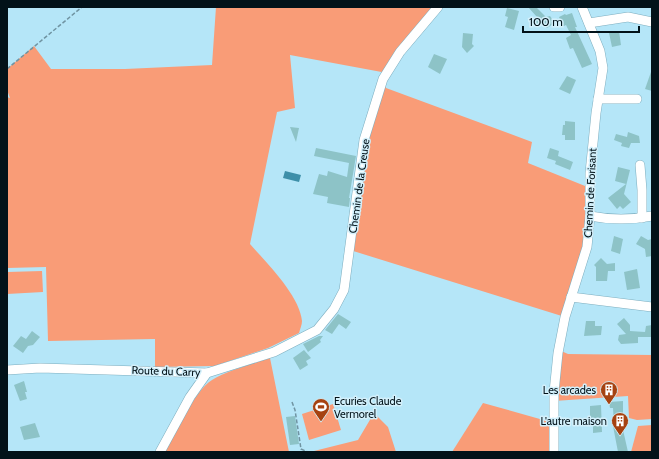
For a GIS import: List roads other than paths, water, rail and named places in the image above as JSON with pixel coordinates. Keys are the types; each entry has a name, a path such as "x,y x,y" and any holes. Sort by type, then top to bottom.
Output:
{"street":[{"name":"Chemin de la Creuse","path":"317,330 334,310 344,290 364,140 383,79 400,52 438,7"},
{"path":"554,7 560,7"},
{"name":"Chemin de Forisant","path":"554,452 554,392 557,361 565,317 588,247 590,172 602,68 600,50 582,7"},
{"path":"589,22 628,17 652,22"},
{"path":"598,99 637,99"},
{"path":"640,166 642,218"},
{"path":"590,216 608,219 642,218 652,216"},
{"path":"571,297 652,307"},
{"name":"Route du Carry","path":"7,370 40,368 207,373 274,352 317,330"},
{"path":"160,452 190,397 207,373"}],"water":[{"path":"285,171 301,175 299,182 283,178"}],"place":[{"name":"Les arcades","path":"609,405"},
{"name":"Ecuries Claude Vermorel","path":"321,422"},
{"name":"L'autre maison","path":"620,436"}]}
